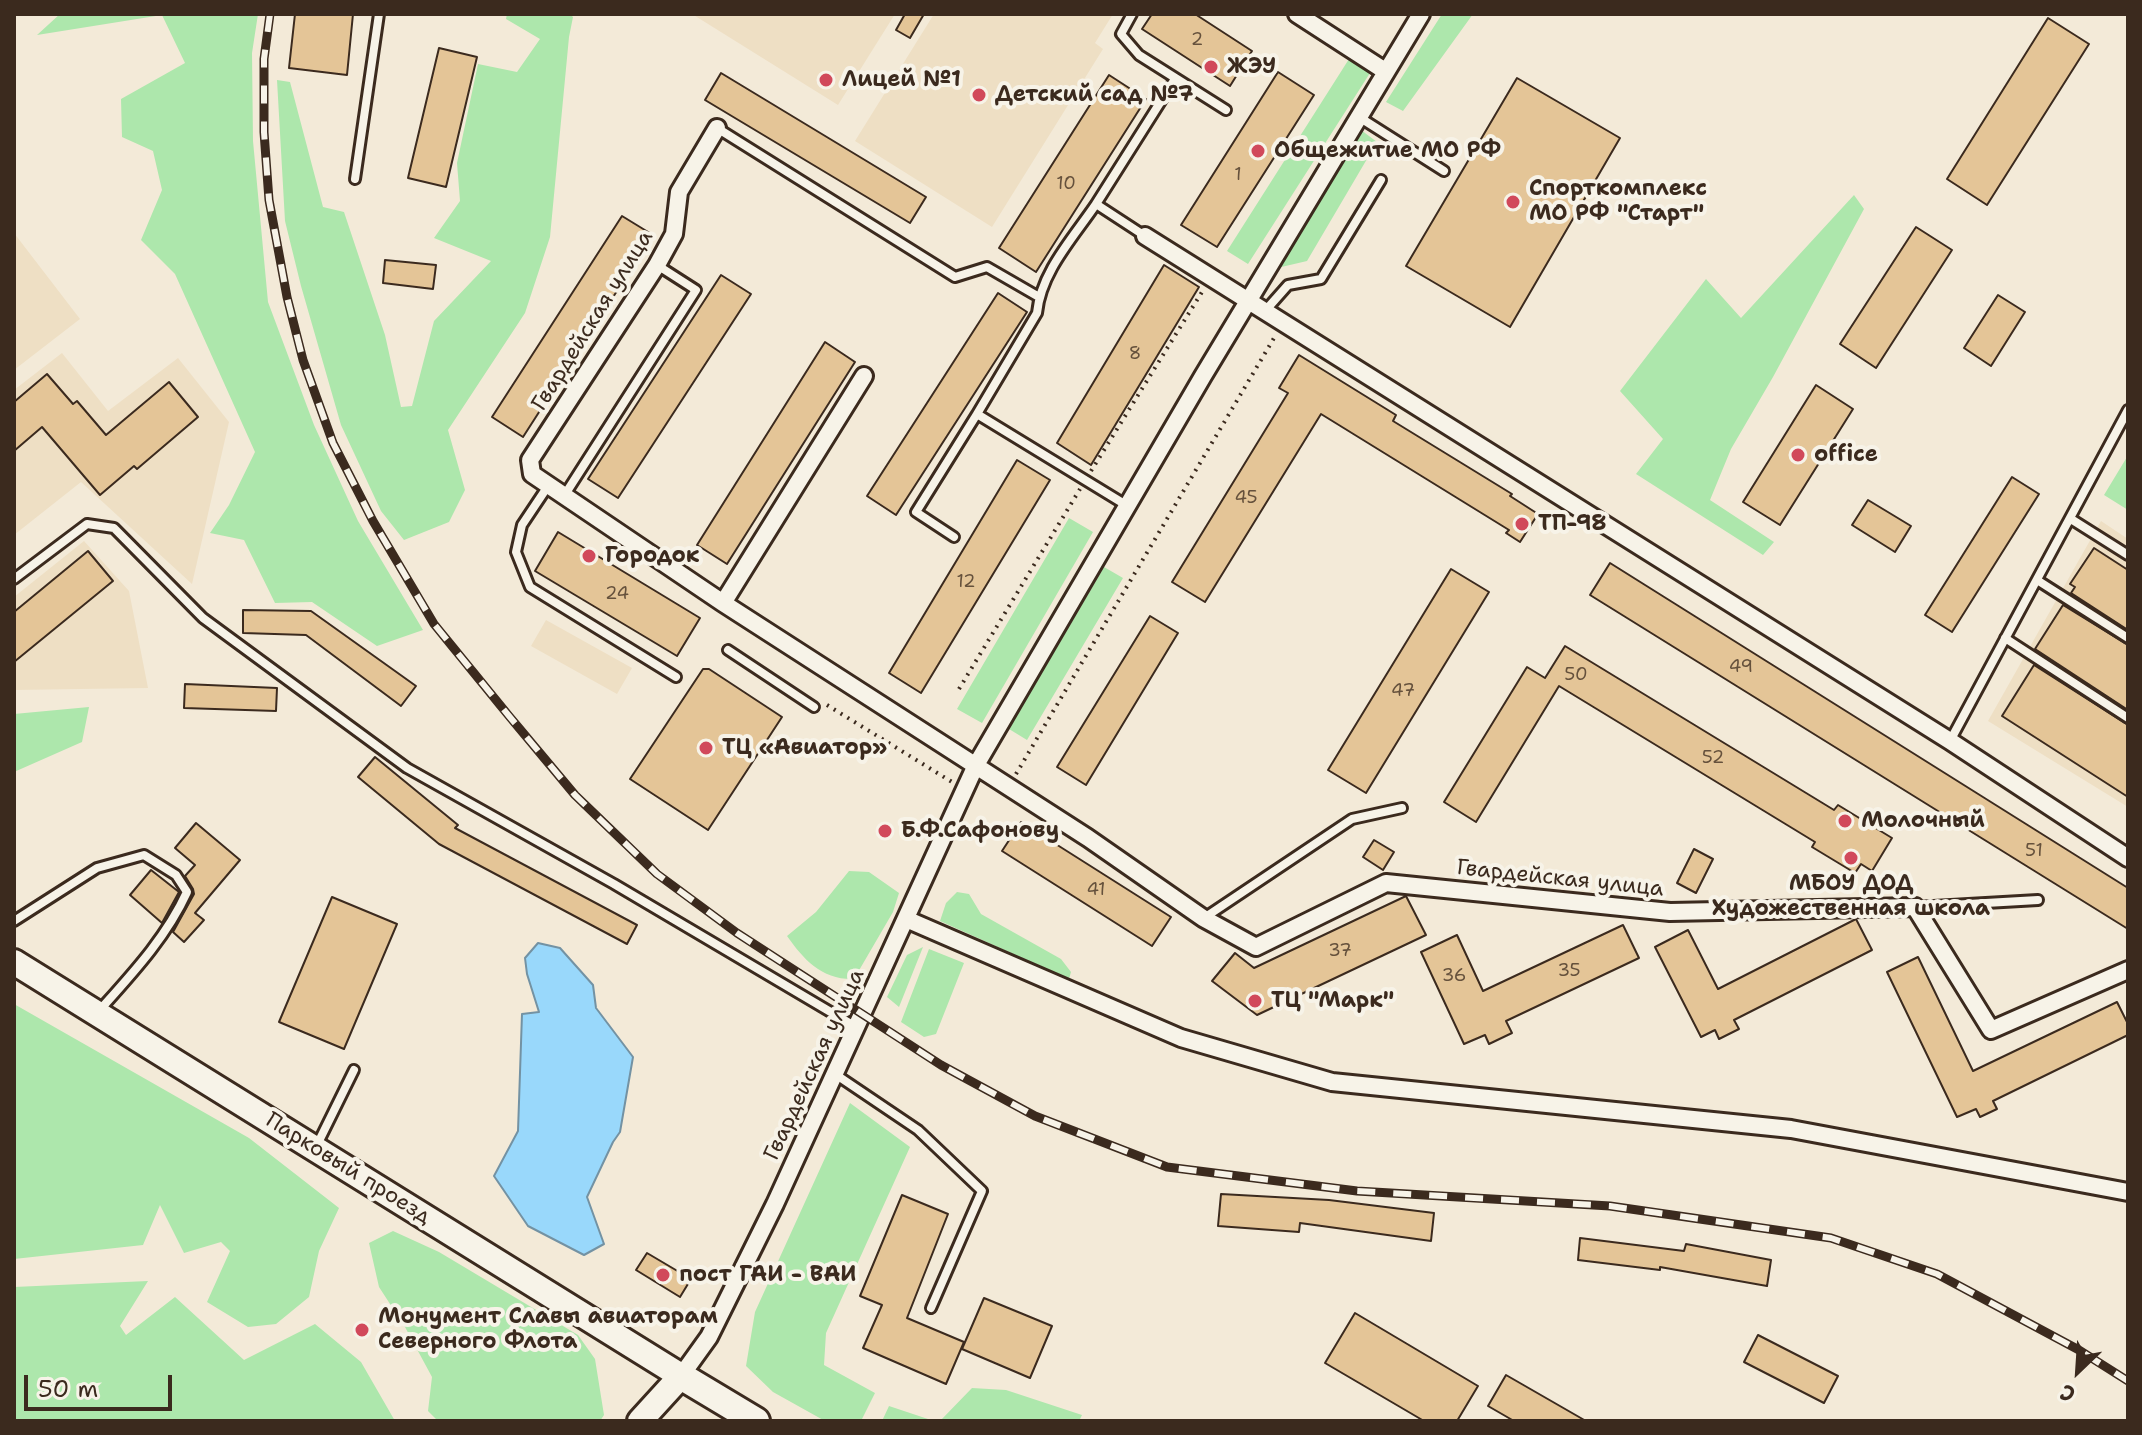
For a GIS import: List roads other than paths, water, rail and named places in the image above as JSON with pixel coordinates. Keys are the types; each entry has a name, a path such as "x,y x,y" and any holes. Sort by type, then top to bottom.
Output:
{"main road":[{"name":"Парковый проезд","path":"14,962 681,1376"},
{"path":"640,1421 681,1376 756,1421"}],"street":[{"path":"1297,14 1385,71"},
{"name":"Гвардейская улица","path":"681,1376 716,1323 775,1204 976,765 1126,505 1421,14"},
{"name":"Гвардейская улица","path":"717,128 679,192 674,234 530,460 532,474 1203,918 1256,947 1386,883 1670,912 1915,907"},
{"path":"1145,236 1950,741 2128,858"},
{"path":"723,603 864,376"},
{"path":"1915,907 1991,1030 2128,970"},
{"path":"906,919 1181,1038 1332,1082 1791,1129 2128,1192"}],"lane":[{"path":"355,179 379,14"},
{"path":"1132,14 1121,34 1139,55 1226,110"},
{"path":"954,537 916,512 1037,313 1046,278 1175,79"},
{"path":"1358,117 1444,171"},
{"path":"717,128 955,277 987,267 1039,297"},
{"path":"1264,312 1288,285 1321,279 1381,180"},
{"path":"1096,204 1145,236"},
{"path":"564,497 696,290 657,265"},
{"path":"1950,741 2128,410"},
{"path":"977,414 1126,505"},
{"path":"548,486 522,525 516,552 530,587 676,677"},
{"path":"2071,519 2128,555"},
{"path":"14,579 87,524 114,528 203,618 407,768 551,848 856,1027"},
{"path":"2037,580 2128,638"},
{"path":"2005,638 2128,718"},
{"path":"728,650 816,703"},
{"path":"1203,918 1352,819 1402,808"},
{"path":"14,921 97,868 144,855 176,875 187,892 179,910 144,960 98,1013"},
{"path":"1915,907 2038,900"},
{"path":"315,1149 354,1070"},
{"path":"834,1073 918,1130 982,1191 931,1308"}],"water":[{"path":"538,943 560,948 593,985 596,1008 633,1057 620,1132 587,1197 604,1244 584,1255 528,1226 494,1176 518,1131 522,1014 539,1012 525,958"}],"railway":[{"path":"270,14 264,59 264,132 269,200 287,297 303,360 333,443 373,521 434,624 509,716 575,795 657,874 737,933 941,1065 1035,1116 1167,1167 1357,1191 1610,1206 1831,1238 1937,1274 2079,1350 2128,1381"}],"place":[{"name":"ЖЭУ","path":"1211,67"},
{"name":"Лицей №1","path":"826,80"},
{"name":"Детский сад №7","path":"979,95"},
{"name":"Общежитие МО РФ","path":"1258,151"},
{"name":"Спорткомплекс МО РФ \"Старт\"","path":"1513,202"},
{"name":"office","path":"1798,455"},
{"name":"ТП-98","path":"1522,524"},
{"name":"Городок","path":"589,556"},
{"name":"ТЦ «Авиатор»","path":"706,748"},
{"name":"Молочный","path":"1845,821"},
{"name":"Б.Ф.Сафонову","path":"885,831"},
{"name":"МБОУ ДОД Художественная школа","path":"1851,858"},
{"name":"ТЦ \"Марк\"","path":"1255,1001"},
{"name":"пост ГАИ - ВАИ","path":"663,1275"},
{"name":"Монумент Славы авиаторам Северного Флота","path":"362,1330"}]}
